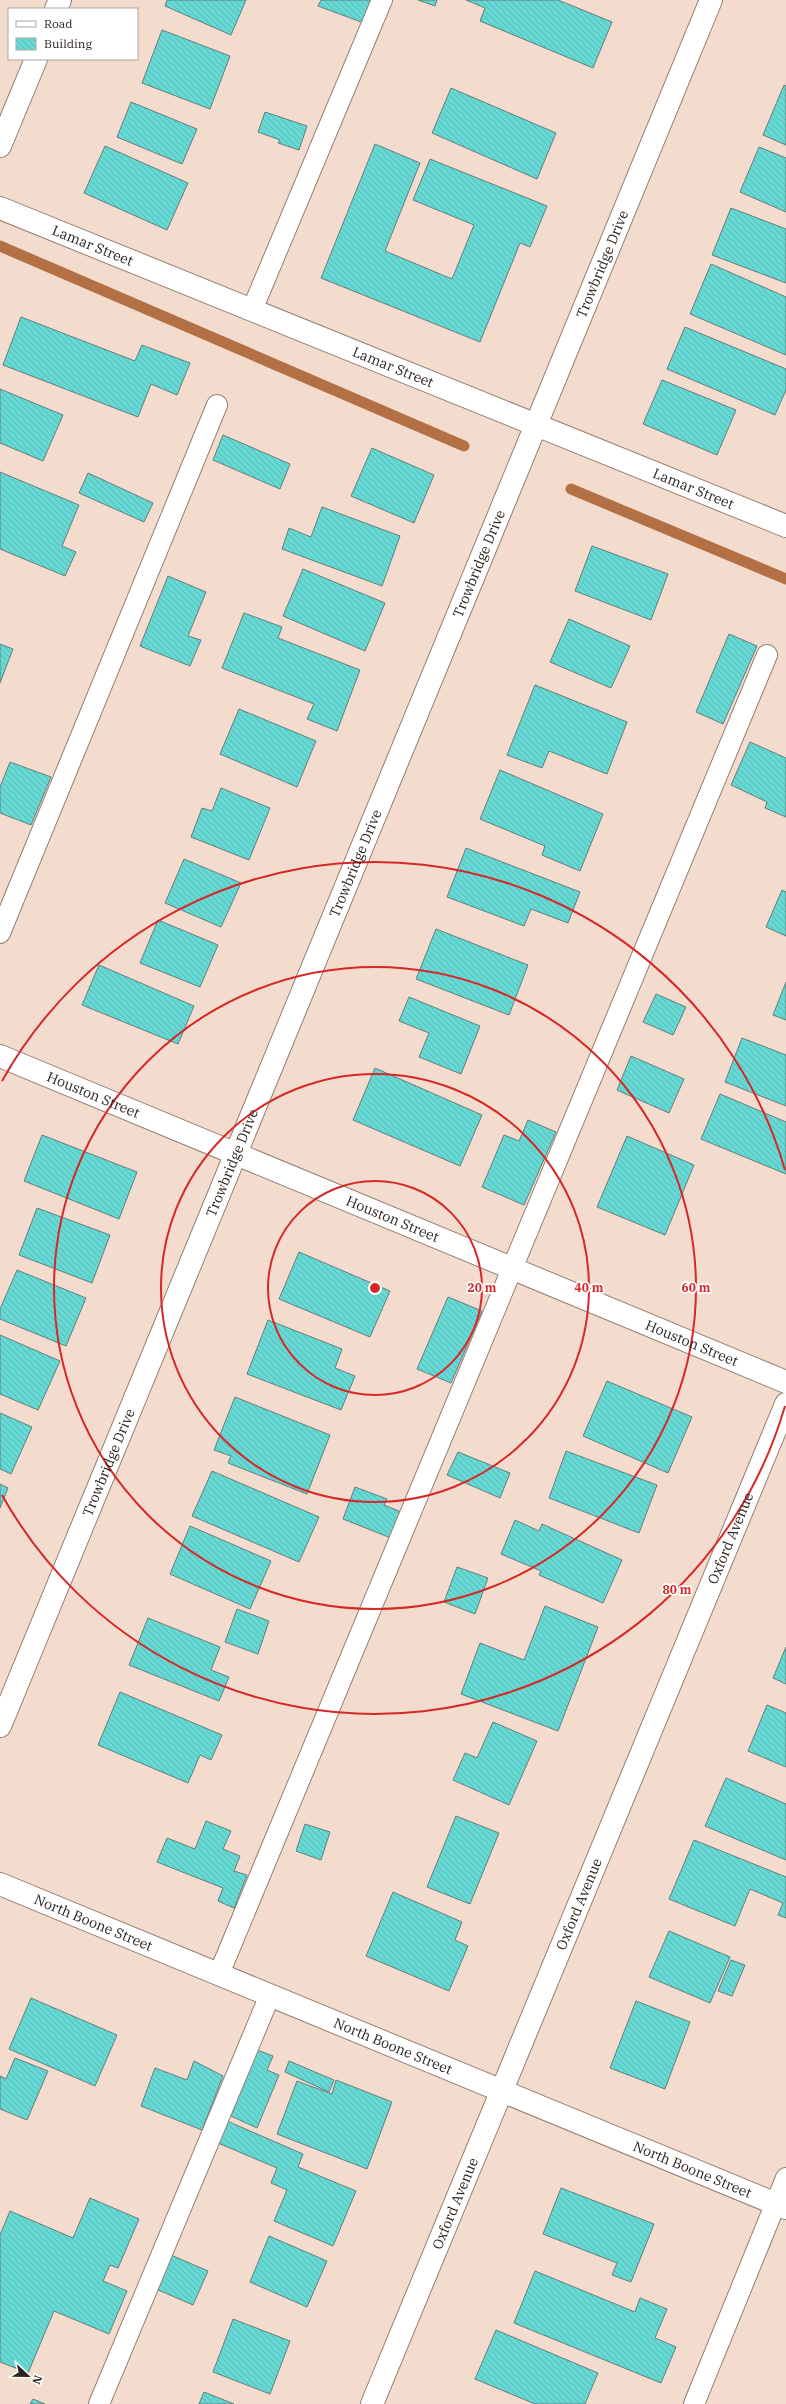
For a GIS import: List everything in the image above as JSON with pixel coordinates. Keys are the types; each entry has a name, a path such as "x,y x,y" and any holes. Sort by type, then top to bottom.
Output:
{"street":[{"name":"Trowbridge Drive","path":"0,1726 711,0"},
{"path":"0,146 36,60"},
{"name":"Lamar Street","path":"0,208 786,526"},
{"name":"Houston Street","path":"0,1056 786,1382"},
{"name":"Oxford Avenue","path":"372,2404 786,1404"},
{"name":"North Boone Street","path":"0,1884 781,2206"}],"lane":[{"path":"252,310 382,0"},
{"path":"0,933 217,405"},
{"path":"219,1974 514,1268 767,655"},
{"path":"100,2404 270,1995"},
{"path":"694,2404 781,2206 786,2178"}],"building":[{"path":"167,0 246,0 231,35 165,6"},
{"path":"321,0 373,1 364,23 318,6"},
{"path":"418,0 437,0 435,6"},
{"path":"466,0 558,0 612,22 593,68 480,21 485,8"},
{"path":"162,30 230,56 210,109 142,83"},
{"path":"784,85 786,86 786,145 763,135"},
{"path":"451,88 556,133 537,179 432,133"},
{"path":"131,102 197,129 182,164 117,137"},
{"path":"265,112 307,126 299,150 278,143 280,140 258,132"},
{"path":"375,144 420,163 385,251 452,279 474,225 413,200 430,159 547,206 530,247 520,243 480,342 321,278"},
{"path":"105,146 188,183 167,230 84,193"},
{"path":"759,147 786,158 786,212 740,192"},
{"path":"731,208 786,229 786,283 712,255"},
{"path":"711,264 786,297 786,355 690,314"},
{"path":"21,317 135,361 142,345 190,363 177,395 151,384 138,417 3,365"},
{"path":"685,327 786,369 786,390 775,415 667,369"},
{"path":"662,380 736,410 717,455 643,424"},
{"path":"0,389 63,415 43,461 0,443"},
{"path":"223,435 290,464 280,489 213,460"},
{"path":"372,448 434,475 414,523 351,496"},
{"path":"0,472 79,505 62,546 76,552 65,576 0,549"},
{"path":"88,473 153,503 144,522 79,493"},
{"path":"322,507 400,536 382,586 282,549 289,528 311,537"},
{"path":"592,546 668,574 651,620 575,591"},
{"path":"303,569 385,603 365,651 283,616"},
{"path":"168,576 206,592 188,636 201,640 190,666 140,646"},
{"path":"244,613 282,627 278,638 360,670 337,731 307,719 314,704 222,668"},
{"path":"569,619 630,646 611,688 550,662"},
{"path":"729,634 757,646 723,724 696,712"},
{"path":"0,644 13,649 0,683"},
{"path":"535,685 627,722 607,774 549,751 542,768 507,755"},
{"path":"239,709 316,741 297,787 220,754"},
{"path":"750,742 786,758 786,817 765,808 767,802 731,785"},
{"path":"10,762 51,777 31,825 0,813 0,787"},
{"path":"500,770 603,814 580,871 542,855 545,846 480,819"},
{"path":"221,788 270,808 249,860 191,837 202,808 212,811"},
{"path":"466,848 580,892 568,923 531,909 524,926 447,897"},
{"path":"184,859 241,883 221,927 165,903"},
{"path":"782,890 786,892 786,936 766,927"},
{"path":"158,920 218,945 200,987 140,963"},
{"path":"436,929 528,965 509,1015 416,979"},
{"path":"99,965 194,1006 178,1044 82,1005"},
{"path":"786,982 786,1020 773,1015"},
{"path":"656,994 686,1007 673,1035 643,1022"},
{"path":"409,997 480,1026 461,1074 419,1057 429,1033 399,1021"},
{"path":"742,1038 786,1055 786,1106 725,1082"},
{"path":"631,1056 684,1079 669,1113 617,1090"},
{"path":"375,1068 482,1115 460,1166 353,1120"},
{"path":"720,1094 786,1122 786,1174 701,1139"},
{"path":"528,1120 556,1132 524,1205 482,1187 504,1135 519,1141"},
{"path":"42,1135 137,1172 119,1219 24,1181"},
{"path":"627,1136 694,1165 665,1235 597,1207"},
{"path":"37,1208 110,1235 92,1283 19,1255"},
{"path":"299,1252 390,1291 370,1337 279,1299"},
{"path":"17,1270 86,1298 66,1346 0,1319 0,1309"},
{"path":"448,1297 482,1311 451,1383 417,1369"},
{"path":"268,1320 342,1349 335,1368 355,1376 341,1410 247,1374"},
{"path":"0,1335 60,1361 38,1410 0,1394"},
{"path":"607,1381 692,1417 668,1473 583,1436"},
{"path":"235,1397 330,1435 307,1494 228,1463 231,1456 214,1450"},
{"path":"0,1413 32,1427 11,1474 0,1469"},
{"path":"566,1451 657,1485 639,1533 549,1498"},
{"path":"458,1452 510,1473 500,1498 447,1475"},
{"path":"212,1471 319,1517 299,1562 192,1516"},
{"path":"0,1484 8,1488 0,1508"},
{"path":"355,1487 387,1499 384,1505 401,1512 391,1538 343,1519"},
{"path":"515,1520 539,1531 542,1524 622,1560 603,1603 539,1575 541,1571 501,1554"},
{"path":"190,1526 271,1561 250,1609 170,1574"},
{"path":"457,1567 488,1578 475,1614 444,1602"},
{"path":"545,1606 598,1627 558,1731 461,1694 480,1643 524,1660"},
{"path":"237,1609 269,1621 258,1654 225,1642"},
{"path":"148,1618 220,1647 211,1670 229,1677 219,1701 129,1665"},
{"path":"786,1647 786,1684 773,1678"},
{"path":"120,1692 222,1735 211,1760 200,1755 188,1783 98,1745"},
{"path":"767,1705 786,1713 786,1767 748,1751"},
{"path":"493,1722 537,1741 509,1805 453,1780 465,1753 477,1758"},
{"path":"726,1778 786,1804 786,1860 705,1826"},
{"path":"456,1816 499,1833 470,1904 427,1887"},
{"path":"206,1821 231,1831 223,1849 240,1856 234,1871 247,1875 234,1908 218,1901 223,1888 157,1862 167,1838 195,1849"},
{"path":"305,1824 330,1832 321,1860 296,1851"},
{"path":"694,1840 786,1877 786,1918 778,1915 783,1903 750,1889 735,1926 669,1899"},
{"path":"393,1892 462,1922 455,1940 468,1946 449,1991 366,1956"},
{"path":"669,1931 730,1957 710,2003 649,1977"},
{"path":"731,1960 745,1965 732,1996 718,1991"},
{"path":"31,1998 117,2035 95,2086 9,2049"},
{"path":"636,2001 690,2022 665,2089 610,2068"},
{"path":"257,2050 273,2056 267,2070 279,2075 257,2128 231,2116"},
{"path":"15,2058 48,2071 27,2120 0,2109 0,2076 6,2079"},
{"path":"194,2061 223,2076 202,2130 141,2106 155,2068 187,2080"},
{"path":"289,2061 334,2080 329,2092 285,2072"},
{"path":"336,2080 392,2102 367,2169 277,2134 297,2081 332,2094"},
{"path":"227,2121 303,2154 298,2167 356,2191 333,2246 274,2221 287,2190 271,2183 277,2168 218,2143"},
{"path":"561,2188 654,2224 631,2282 612,2275 617,2263 543,2234"},
{"path":"90,2198 139,2219 118,2268 110,2265 103,2281 127,2291 109,2334 54,2311 28,2373 0,2362 0,2235 10,2211 73,2238"},
{"path":"269,2236 327,2261 307,2307 250,2282"},
{"path":"171,2255 208,2271 193,2305 156,2289"},
{"path":"535,2271 635,2312 640,2298 667,2309 655,2338 676,2347 661,2383 514,2323"},
{"path":"233,2319 290,2341 270,2394 213,2372"},
{"path":"496,2330 598,2373 585,2404 535,2404 475,2379"},
{"path":"204,2392 234,2404 199,2404"},
{"path":"33,2399 45,2404 30,2404"}],"waterway":[{"path":"0,246 464,446"},
{"path":"571,489 786,579"}]}
